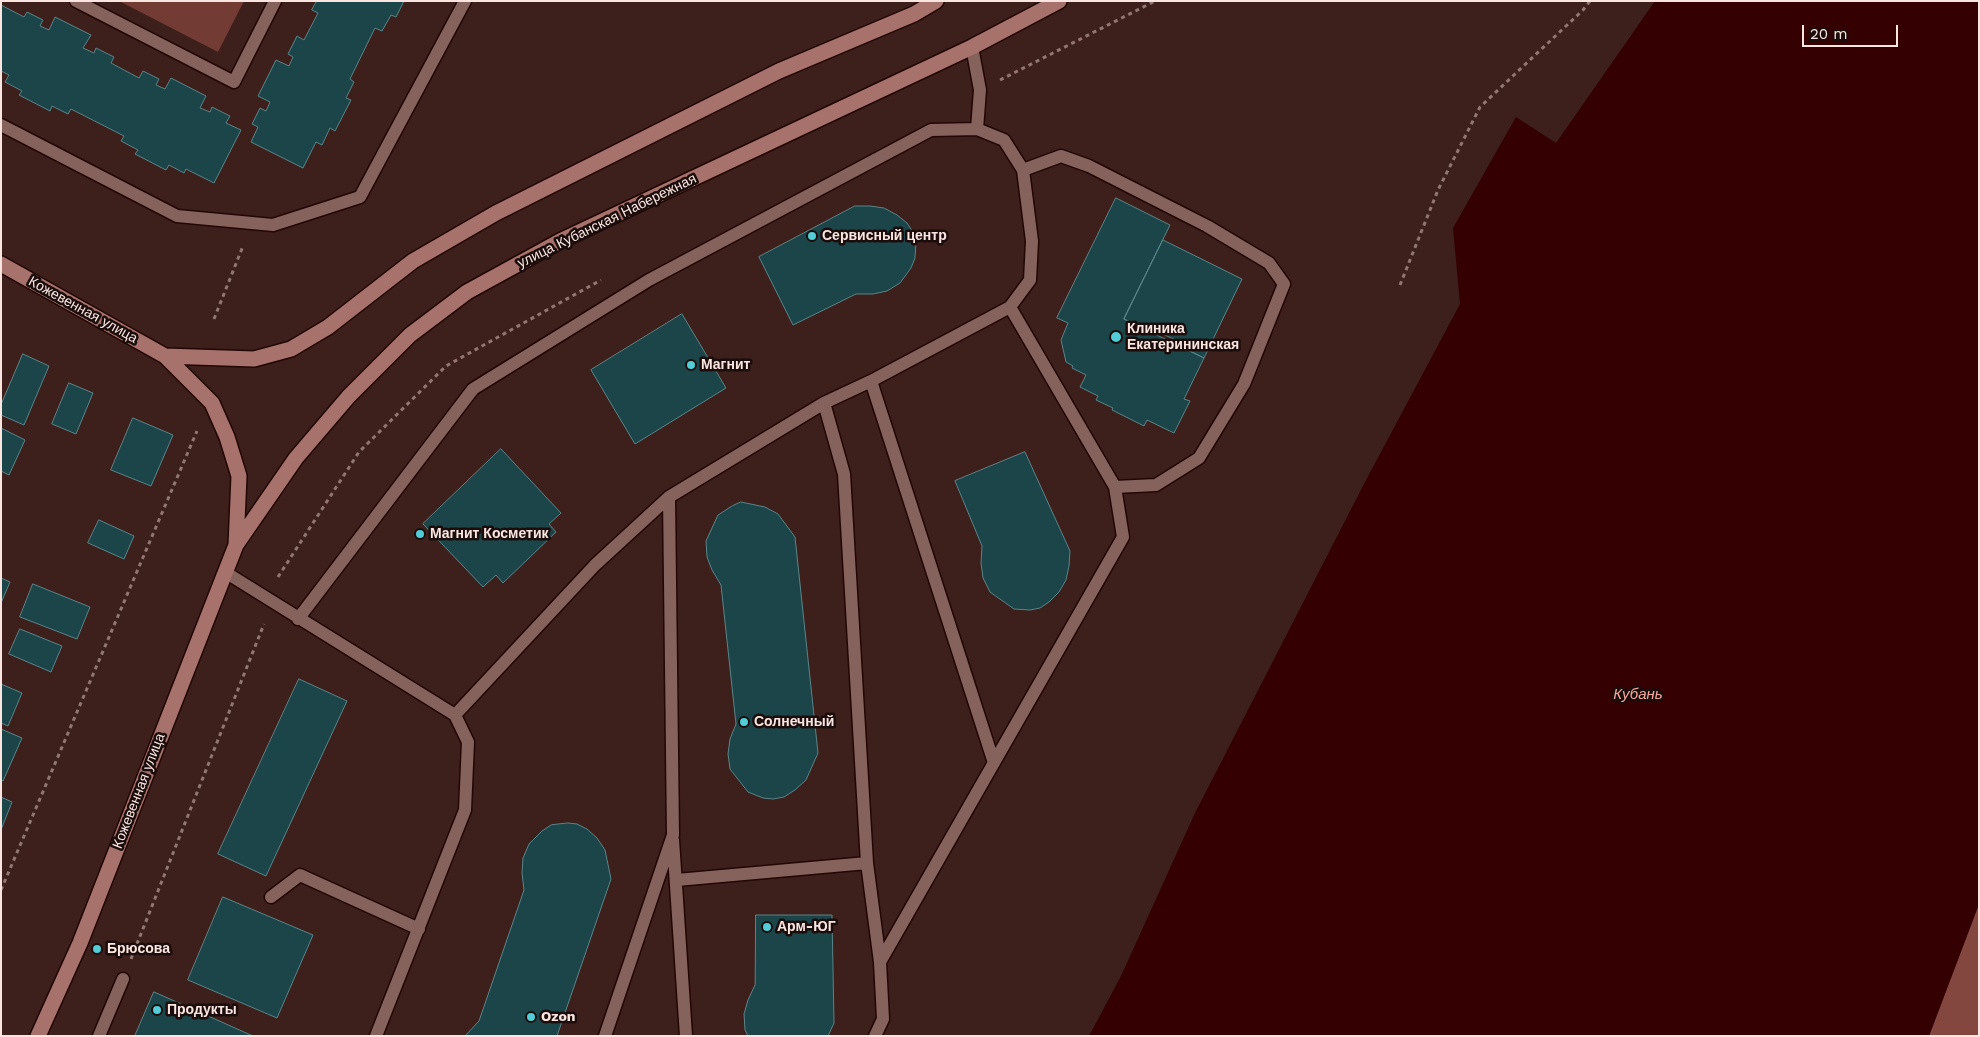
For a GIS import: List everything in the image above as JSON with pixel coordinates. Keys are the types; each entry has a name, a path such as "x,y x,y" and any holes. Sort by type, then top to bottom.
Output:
{"main road":[{"path":"165,356 254,359 291,349 328,327 413,261 496,213 779,71 914,14 936,1"},
{"name":"улица Кубанская Набережная","path":"236,545 296,458 348,396 410,334 467,292 560,241 972,47 1058,1"},
{"name":"Кожевенная улица","path":"1,264 165,356"},
{"path":"165,356 212,403 227,437 239,476 236,545"},
{"name":"Кожевенная улица","path":"40,1035 80,943 236,545"}],"lane":[{"path":"76,1 234,82 275,1"},
{"path":"1,125 178,216 273,225 360,197 465,1"},
{"path":"972,47 980,90 977,129"},
{"path":"298,618 473,389 649,280 931,130 977,129 1004,140 1023,170 1032,241 1030,280 1010,307 872,381 824,403 669,497 595,565 455,715"},
{"path":"1023,170 1061,156 1089,166 1207,226 1269,263 1284,284 1244,384 1199,458 1156,485 1115,487"},
{"path":"880,962 1123,537 1115,487 1010,307"},
{"path":"872,381 994,763"},
{"path":"824,403 844,474 867,863 880,962 883,1019 874,1036"},
{"path":"669,497 672,835 677,880 686,1036"},
{"path":"225,572 455,715 468,742 465,810 420,929 376,1036"},
{"path":"605,1036 672,835"},
{"path":"677,880 867,863"},
{"path":"271,897 300,875 420,929"},
{"path":"99,1036 123,979"}],"path":[{"path":"1400,285 1438,190 1480,107 1583,10 1590,1"},
{"path":"214,319 243,246"},
{"path":"1,890 198,428"},
{"path":"123,979 273,603"}],"shaded area":[{"path":"119,1 244,1 218,52"},
{"path":"1979,904 1979,1036 1929,1036"}],"water":[{"name":"Кубань","path":"1655,1 1979,1 1979,904 1929,1036 1089,1036 1121,976 1195,813 1365,482 1460,304 1453,228 1516,117 1556,143"}],"building":[{"path":"317,1 404,1 396,17 391,15 382,31 375,28 350,79 354,82 346,98 351,100 335,131 330,128 322,145 316,142 303,168 251,142 258,127 252,124 260,108 266,111 270,102 258,96 276,60 289,66 293,57 288,54 297,36 304,40 318,13 312,10"},
{"path":"1,5 24,17 27,12 43,20 40,26 49,30 55,17 91,35 83,48 94,53 96,48 114,57 111,63 139,78 143,71 159,79 156,85 165,89 171,78 206,96 200,108 210,112 212,107 230,116 226,123 241,130 214,183 186,169 184,173 169,165 166,170 135,154 138,150 121,141 124,136 71,109 68,114 52,106 50,111 19,95 22,91 5,82 9,75 1,71"},
{"path":"1116,198 1170,225 1124,319 1151,332 1152,329 1182,343 1180,346 1204,358 1184,399 1190,401 1174,433 1147,420 1144,426 1096,400 1098,396 1080,387 1086,375 1072,368 1073,366 1066,362 1061,340 1068,323 1057,318"},
{"path":"855,206 884,208 907,223 913,232 916,242 915,258 911,268 900,283 887,291 873,294 856,294 793,325 759,257"},
{"path":"1163,240 1242,279 1204,358 1124,319"},
{"path":"682,314 726,388 635,444 591,370"},
{"path":"23,354 49,366 24,425 1,415 1,405"},
{"path":"69,383 93,393 76,434 52,424"},
{"path":"133,418 173,435 151,486 111,470"},
{"path":"1,428 25,440 9,475 1,471"},
{"path":"501,449 561,513 549,524 556,532 503,583 496,575 483,587 423,524"},
{"path":"1025,452 1070,551 1066,580 1059,592 1040,608 1030,610 1014,609 990,592 983,578 981,563 982,546 955,481"},
{"path":"741,502 765,507 778,514 795,537 818,753 806,780 784,797 773,799 763,798 748,792 730,769 728,754 730,739 736,724 721,585 707,557 706,541 718,515"},
{"path":"99,520 134,536 124,559 88,543"},
{"path":"1,578 10,582 1,603"},
{"path":"33,584 90,607 77,639 20,617"},
{"path":"20,629 62,646 51,672 9,654"},
{"path":"299,679 347,701 266,876 218,854"},
{"path":"1,684 22,693 8,726 1,723"},
{"path":"1,729 22,738 3,781 1,780"},
{"path":"1,797 12,802 1,830"},
{"path":"577,824 587,829 597,838 605,850 611,879 557,1036 465,1036 479,1021 524,890 523,858 529,844 551,825"},
{"path":"223,897 313,935 277,1018 188,980"},
{"path":"756,915 832,915 834,1023 828,1036 748,1036 745,1030 744,1014 755,985"},
{"path":"154,992 161,995 253,1036 135,1036"}],"place":[{"name":"Сервисный центр","path":"812,236"},
{"name":"Клиника Екатерининская","path":"1116,337"},
{"name":"Магнит","path":"691,365"},
{"name":"Магнит Косметик","path":"420,534"},
{"name":"Солнечный","path":"744,722"},
{"name":"Арм-ЮГ","path":"767,927"},
{"name":"Брюсова","path":"97,949"},
{"name":"Продукты","path":"157,1010"},
{"name":"Ozon","path":"531,1017"}]}
